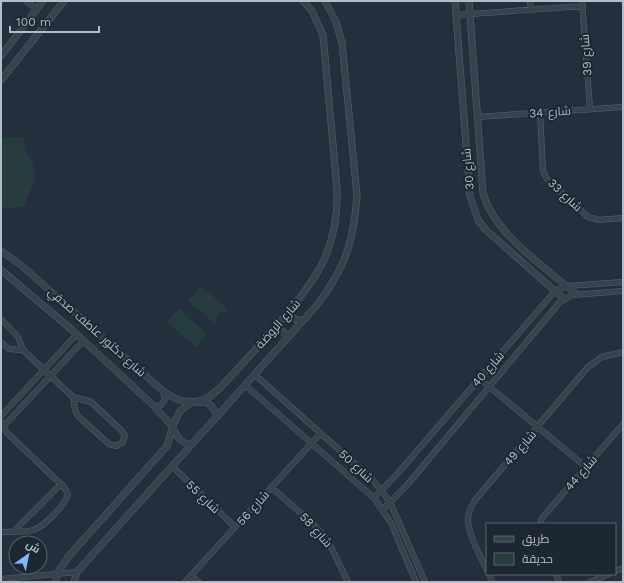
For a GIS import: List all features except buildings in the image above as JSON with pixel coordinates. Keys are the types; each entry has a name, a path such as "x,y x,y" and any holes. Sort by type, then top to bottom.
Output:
{"street":[{"path":"26,1 36,9"},
{"path":"1,56 43,1"},
{"path":"1,80 64,1"},
{"name":"شارع الروضة","path":"56,575 69,556 166,446 180,411 197,401 208,398 221,387 289,311 314,279 324,262 331,245 338,207 323,35 312,12 303,1"},
{"name":"شارع الروضة","path":"74,582 77,572 305,319 331,286 342,265 352,241 356,196 342,43 336,22 325,1"},
{"name":"شارع 30","path":"455,1 470,196 478,220 491,234 564,299"},
{"name":"شارع 30","path":"469,1 483,193 490,214 504,231 576,294"},
{"path":"530,1 531,10"},
{"path":"456,15 531,10 582,4"},
{"name":"شارع 39","path":"582,4 590,109"},
{"name":"شارع 34","path":"477,117 623,107"},
{"name":"شارع 33","path":"540,112 543,171 547,179 588,217 599,220 623,218"},
{"path":"465,133 478,132"},
{"name":"شارع دكتور عاطف صدقي","path":"1,251 21,265 163,391 177,400 197,401"},
{"name":"شارع دكتور عاطف صدقي","path":"1,270 83,341 154,407 173,429"},
{"name":"شارع 40","path":"374,498 382,491 480,379 555,291 566,286 623,282"},
{"name":"شارع 40","path":"383,509 408,484 564,299 576,294 623,291"},
{"path":"289,311 290,315 297,320 305,319"},
{"path":"1,319 18,337 23,350 73,397 75,410 78,416 112,446 122,443 125,436 121,430 91,402 79,397 73,397"},
{"path":"271,332 282,330 289,336"},
{"path":"1,416 76,335"},
{"path":"1,532 34,530 48,520 67,498 67,490 2,427 83,341"},
{"path":"1,342 9,349 23,350"},
{"name":"شارع 49","path":"486,568 470,529 468,519 470,509 475,500 595,362 610,354 623,352"},
{"name":"شارع 50","path":"254,374 372,479 382,491 390,502 425,582"},
{"path":"480,379 586,467"},
{"name":"شارع 50","path":"246,384 374,498 383,509 416,582"},
{"path":"154,407 164,402 165,398 163,391"},
{"path":"197,401 202,401 212,407 216,417"},
{"name":"شارع 44","path":"540,523 542,518 623,424"},
{"path":"173,429 178,439 182,442 192,444"},
{"name":"شارع 56","path":"185,582 320,434"},
{"name":"شارع 55","path":"172,466 235,527"},
{"path":"14,531 61,484"},
{"name":"شارع 58","path":"271,487 312,523 327,539 348,582"},
{"path":"1,579 77,572"},
{"path":"56,575 56,582"},
{"path":"192,575 199,582"},
{"path":"590,582 607,575"}],"green space":[{"path":"24,137 25,150 32,160 35,177 24,207 1,208 1,138"},
{"path":"201,286 228,309 224,313 221,311 215,318 218,321 215,324 188,301"},
{"path":"179,309 207,334 196,347 167,322"}]}
